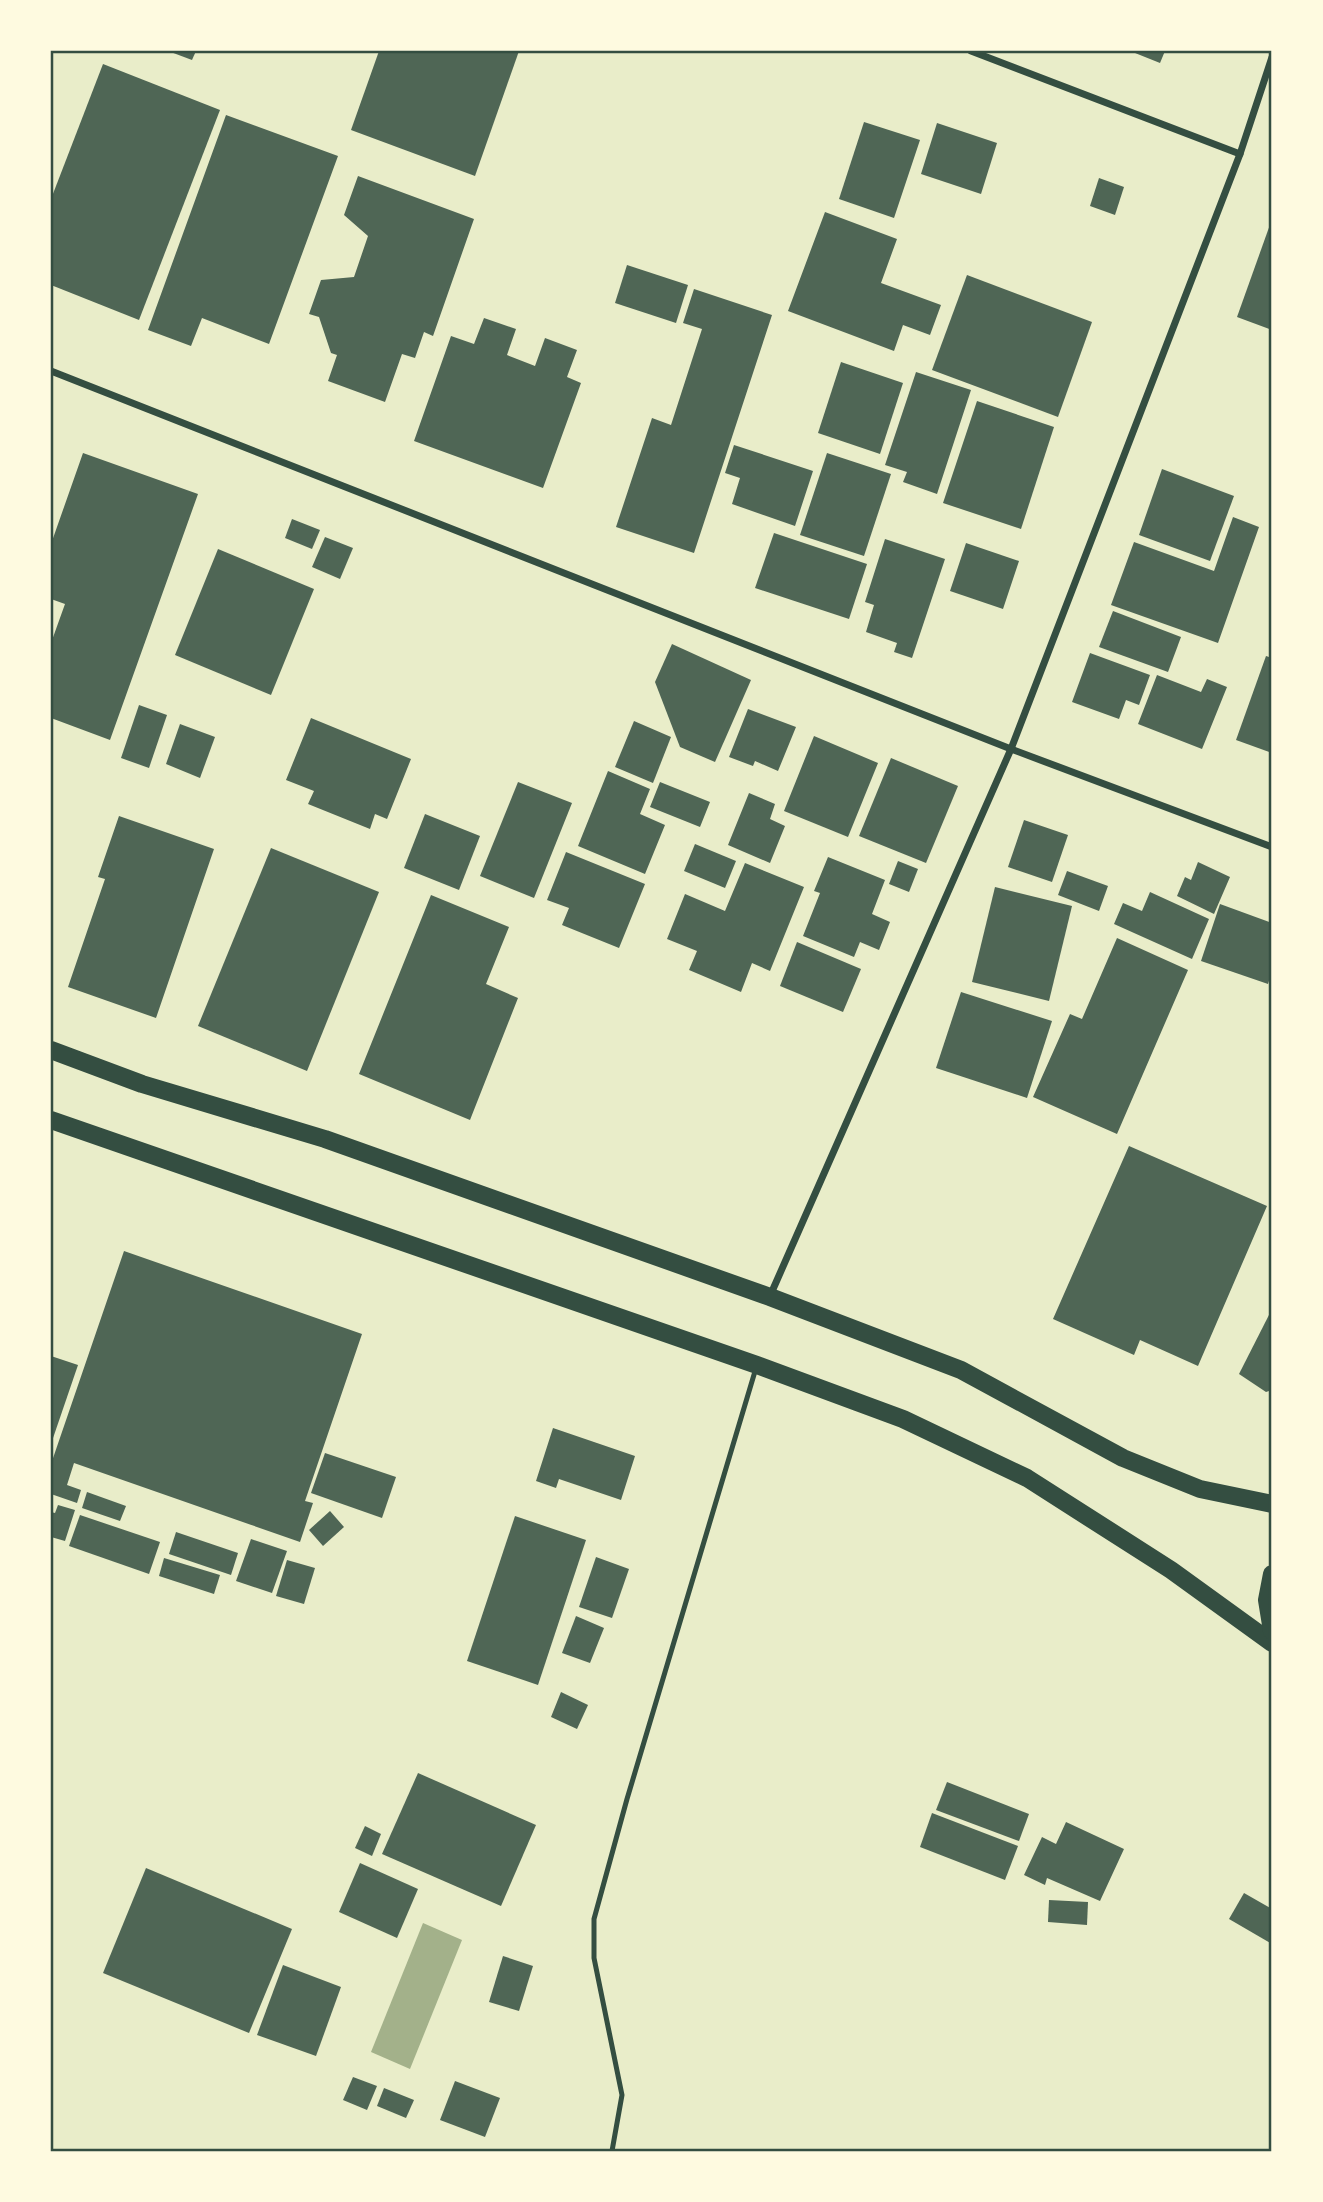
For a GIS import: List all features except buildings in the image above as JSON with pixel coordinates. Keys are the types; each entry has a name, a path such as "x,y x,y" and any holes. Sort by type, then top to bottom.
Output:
{"main road":[{"path":"51,1050 142,1084 325,1139 770,1297 961,1370 1123,1458 1200,1489 1272,1504"},
{"path":"51,1120 757,1365 903,1419 1027,1478 1171,1570 1272,1643"},
{"path":"1272,1574 1267,1600 1272,1631"}],"street":[{"path":"971,51 1240,155"},
{"path":"770,1297 1011,749 1240,155 1272,57"},
{"path":"51,372 1011,749 1272,847"}],"lane":[{"path":"612,2151 622,2095 594,1958 594,1919 626,1799 757,1365"}],"shaded area":[{"path":"423,1923 462,1940 410,2069 371,2052"}]}
